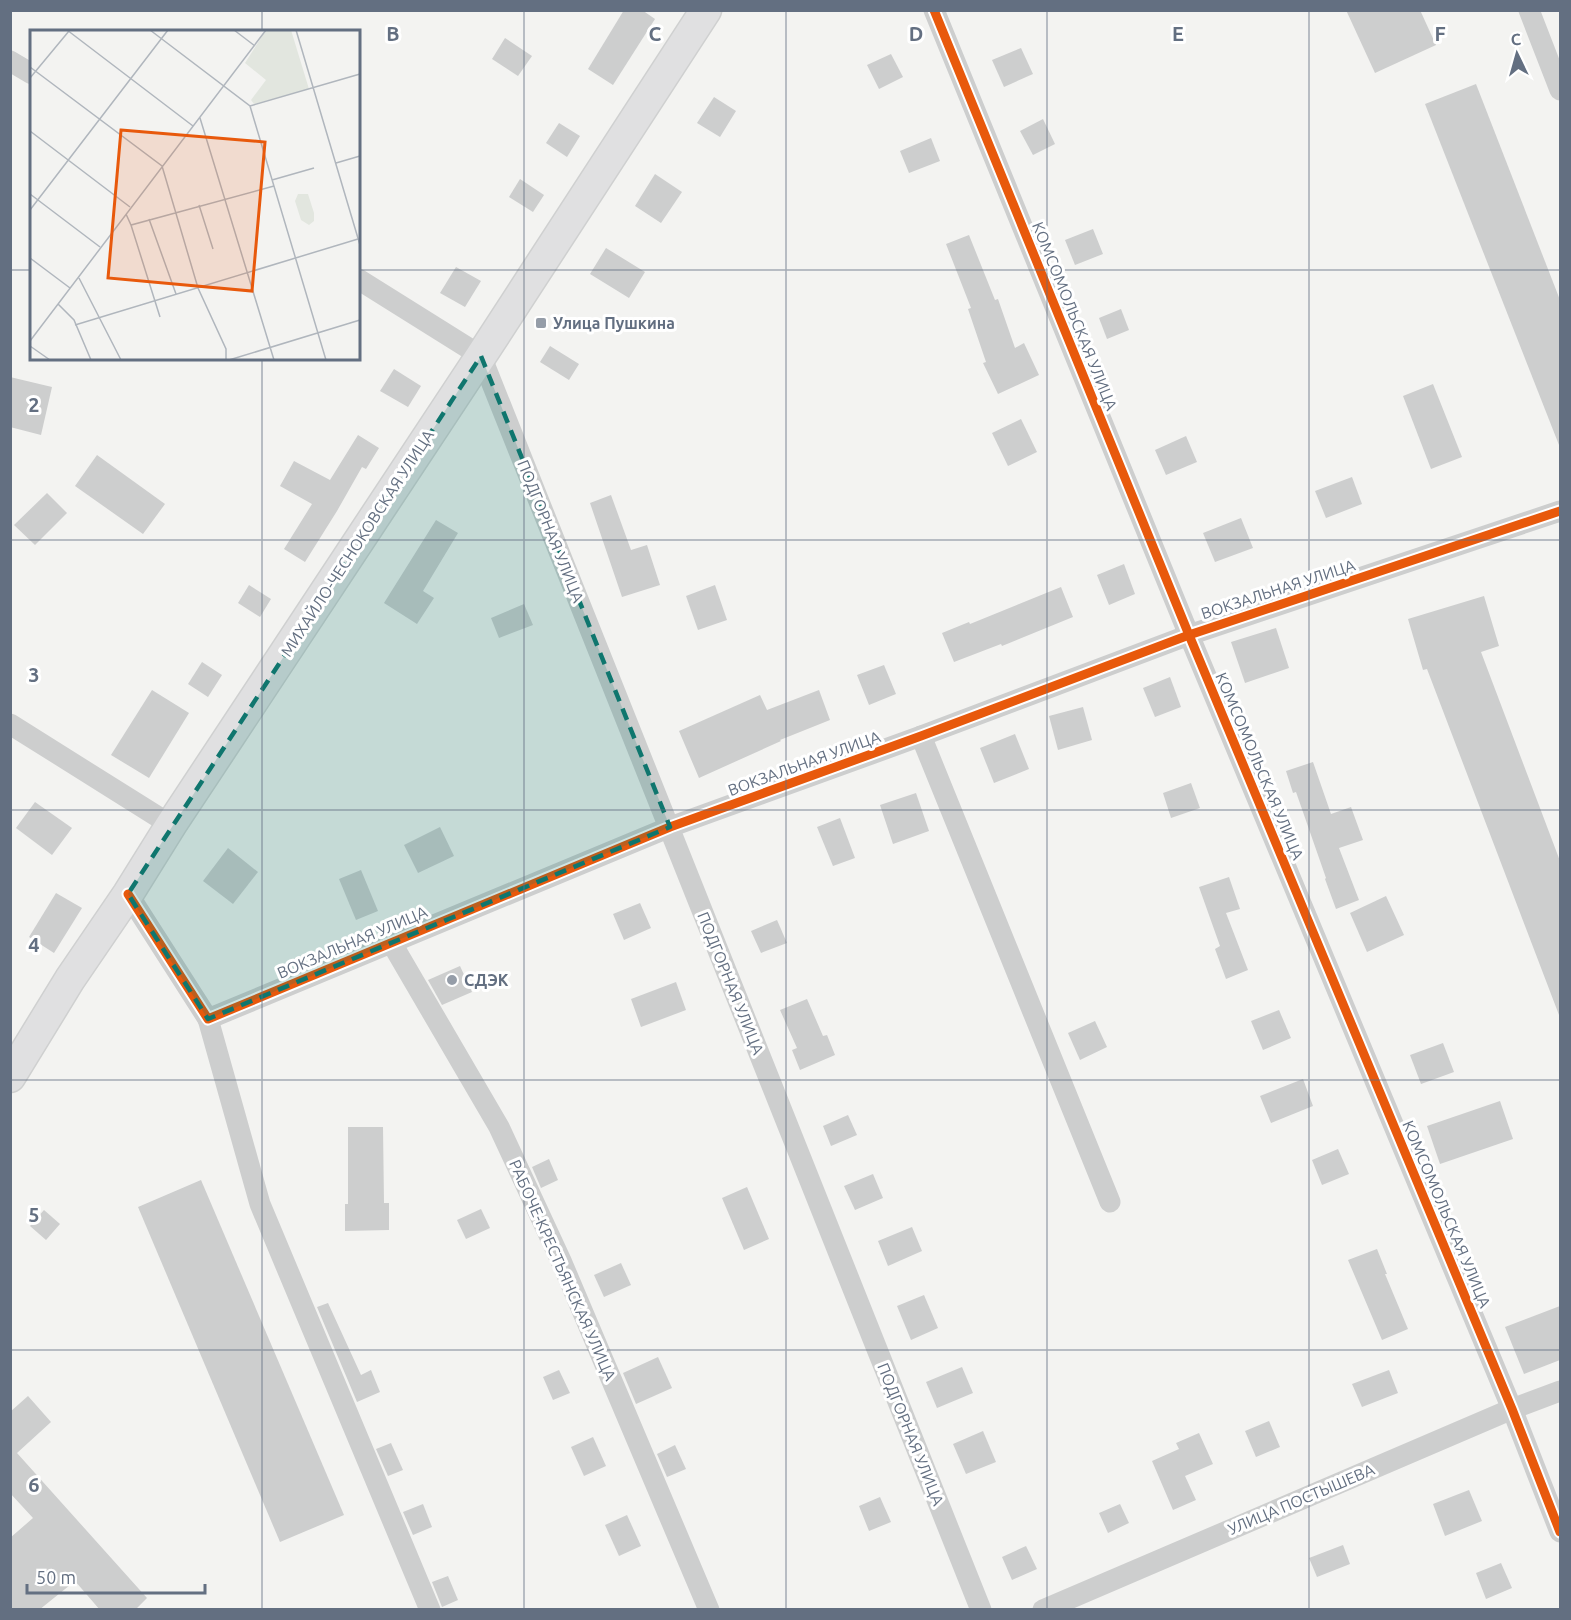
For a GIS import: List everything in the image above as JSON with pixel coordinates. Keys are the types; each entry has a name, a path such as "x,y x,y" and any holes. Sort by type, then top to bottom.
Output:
{"main road":[{"name":"МИХАЙЛО-ЧЕСНОКОВСКАЯ УЛИЦА","path":"10,1077 70,979 128,894 706,10"}],"street":[{"name":"КОМСОМОЛЬСКАЯ УЛИЦА","path":"934,10 1189,635 1512,1409 1560,1532"},
{"path":"1529,10 1560,90"},
{"path":"10,61 30,73"},
{"path":"360,280 481,356"},
{"name":"ПОДГОРНАЯ УЛИЦА","path":"481,356 981,1610"},
{"name":"ВОКЗАЛЬНАЯ УЛИЦА","path":"208,1019 669,827 921,736 1189,635 1560,511"},
{"path":"10,724 171,825"},
{"path":"921,736 1110,1202"},
{"path":"128,894 208,1019 260,1204 430,1610"},
{"name":"РАБОЧЕ-КРЕСТЬЯНСКАЯ УЛИЦА","path":"391,942 499,1127 562,1263 709,1610"},
{"name":"УЛИЦА ПОСТЫШЕВА","path":"1043,1610 1512,1409 1560,1391"}],"highlighted area":[{"path":"481,356 670,827 208,1019 128,894"}],"building":[{"path":"624,10 642,10 655,19 613,85 588,69"},
{"path":"1346,10 1420,10 1436,45 1375,73"},
{"path":"505,38 532,56 518,76 492,59"},
{"path":"1021,48 1033,74 1004,87 992,60"},
{"path":"891,54 903,77 879,89 867,65"},
{"path":"1476,84 1560,300 1560,445 1425,104"},
{"path":"714,97 736,111 720,137 697,123"},
{"path":"1043,119 1055,144 1033,155 1020,131"},
{"path":"559,123 580,136 567,157 546,143"},
{"path":"931,138 940,161 909,173 900,151"},
{"path":"655,174 682,192 661,223 635,206"},
{"path":"520,179 544,195 533,212 509,197"},
{"path":"1093,229 1103,254 1075,265 1065,240"},
{"path":"969,235 995,300 998,299 1015,348 1024,343 1039,375 998,394 983,363 986,362 968,309 971,308 946,244"},
{"path":"606,248 645,272 629,298 590,274"},
{"path":"456,267 481,281 465,307 440,293"},
{"path":"1121,309 1129,330 1107,339 1099,318"},
{"path":"550,346 579,364 569,380 540,362"},
{"path":"394,369 421,386 408,407 380,391"},
{"path":"10,377 52,387 41,435 10,427"},
{"path":"1433,384 1462,457 1431,469 1403,396"},
{"path":"1021,419 1037,452 1008,466 992,433"},
{"path":"358,435 379,448 366,469 362,467 305,562 284,549 312,504 280,486 294,461 330,480"},
{"path":"1186,436 1197,462 1166,475 1155,450"},
{"path":"97,455 165,504 143,534 75,486"},
{"path":"1352,477 1362,504 1326,518 1315,491"},
{"path":"47,493 67,513 35,545 14,525"},
{"path":"611,495 631,550 647,545 660,585 622,597 590,503"},
{"path":"1241,518 1253,548 1215,562 1203,533"},
{"path":"436,520 458,533 423,591 434,598 417,624 384,603"},
{"path":"1124,564 1135,594 1109,605 1097,575"},
{"path":"249,585 271,599 260,617 238,603"},
{"path":"715,585 727,620 698,630 686,596"},
{"path":"1061,587 1073,617 1002,646 1001,644 954,662 942,633"},
{"path":"1484,596 1499,646 1481,652 1560,861 1560,1015 1427,669 1423,670 1408,619"},
{"path":"524,604 533,625 499,638 491,618"},
{"path":"1276,628 1289,668 1245,683 1231,642"},
{"path":"202,662 222,675 208,697 188,684"},
{"path":"884,665 896,694 869,705 857,675"},
{"path":"1170,677 1181,707 1155,717 1143,688"},
{"path":"152,690 189,713 149,778 111,755"},
{"path":"819,690 830,720 780,740 699,778 679,731 760,695 767,710"},
{"path":"1083,707 1092,740 1058,750 1049,716"},
{"path":"1015,734 1029,769 994,783 980,748"},
{"path":"1313,762 1331,814 1351,807 1363,840 1339,848 1359,900 1336,909 1296,792 1293,793 1286,771"},
{"path":"1191,783 1200,808 1171,818 1163,793"},
{"path":"916,793 929,831 893,844 880,805"},
{"path":"35,802 72,828 52,855 16,828"},
{"path":"840,818 855,858 833,866 817,827"},
{"path":"440,827 454,856 418,873 404,845"},
{"path":"228,848 258,872 233,904 203,881"},
{"path":"361,870 378,911 356,920 339,879"},
{"path":"1229,877 1240,909 1226,913 1248,970 1226,979 1215,949 1220,946 1199,887"},
{"path":"56,893 82,908 54,953 29,937"},
{"path":"1386,896 1404,935 1367,952 1350,913"},
{"path":"640,903 651,928 624,940 613,914"},
{"path":"777,920 787,943 761,953 751,931"},
{"path":"460,966 472,992 442,1005 428,980"},
{"path":"676,982 686,1010 641,1027 631,999"},
{"path":"807,999 823,1036 827,1035 835,1055 800,1070 792,1050 797,1048 780,1010"},
{"path":"1279,1010 1291,1038 1263,1050 1251,1021"},
{"path":"1095,1021 1107,1047 1080,1060 1068,1033"},
{"path":"1443,1043 1454,1072 1421,1084 1410,1055"},
{"path":"1303,1079 1313,1106 1271,1123 1260,1096"},
{"path":"1500,1101 1513,1139 1440,1164 1427,1126"},
{"path":"848,1115 857,1135 831,1146 823,1126"},
{"path":"348,1127 383,1127 384,1203 389,1203 389,1230 345,1231 345,1204 348,1204"},
{"path":"1338,1149 1349,1174 1322,1185 1312,1160"},
{"path":"549,1159 558,1180 541,1188 532,1167"},
{"path":"873,1174 883,1198 855,1210 844,1186"},
{"path":"201,1180 344,1515 280,1542 138,1207"},
{"path":"747,1187 769,1239 744,1250 722,1198"},
{"path":"481,1209 490,1228 466,1239 457,1220"},
{"path":"44,1210 60,1224 46,1240 30,1226"},
{"path":"912,1227 922,1251 888,1266 878,1241"},
{"path":"1377,1249 1408,1329 1382,1340 1348,1260"},
{"path":"621,1263 631,1285 604,1297 594,1275"},
{"path":"924,1295 938,1328 911,1340 897,1306"},
{"path":"328,1303 361,1375 371,1370 380,1392 357,1402 317,1307"},
{"path":"1560,1306 1560,1360 1524,1374 1505,1327"},
{"path":"658,1357 672,1388 636,1404 623,1373"},
{"path":"962,1367 973,1393 937,1408 926,1382"},
{"path":"559,1370 570,1393 553,1400 543,1377"},
{"path":"1389,1370 1398,1393 1362,1407 1352,1384"},
{"path":"28,1396 51,1422 17,1453 147,1598 135,1610 100,1610 75,1581 39,1610 10,1610 10,1538 33,1518 10,1493 10,1412"},
{"path":"1269,1421 1280,1447 1256,1457 1245,1431"},
{"path":"983,1431 996,1462 966,1474 953,1444"},
{"path":"1199,1433 1213,1464 1185,1476 1196,1500 1173,1510 1152,1461 1179,1449 1176,1443"},
{"path":"593,1437 606,1466 584,1476 571,1447"},
{"path":"391,1443 403,1470 388,1476 376,1449"},
{"path":"675,1445 686,1469 667,1477 657,1454"},
{"path":"1469,1490 1482,1521 1445,1536 1433,1504"},
{"path":"880,1497 891,1522 869,1531 859,1506"},
{"path":"423,1504 432,1527 413,1535 403,1512"},
{"path":"1120,1504 1129,1523 1108,1533 1099,1513"},
{"path":"627,1515 641,1546 619,1556 605,1525"},
{"path":"1343,1545 1350,1564 1317,1577 1309,1558"},
{"path":"1026,1546 1037,1569 1012,1580 1002,1557"},
{"path":"1501,1563 1512,1588 1486,1599 1476,1573"},
{"path":"448,1576 458,1600 442,1607 432,1582"}],"cycle path":[{"path":"934,10 1189,635 1512,1409 1560,1532"},
{"path":"128,894 208,1019 670,827 1189,635 1560,511"}],"place":[{"name":"Улица Пушкина","path":"541,323"},
{"name":"СДЭК","path":"452,980"}]}
